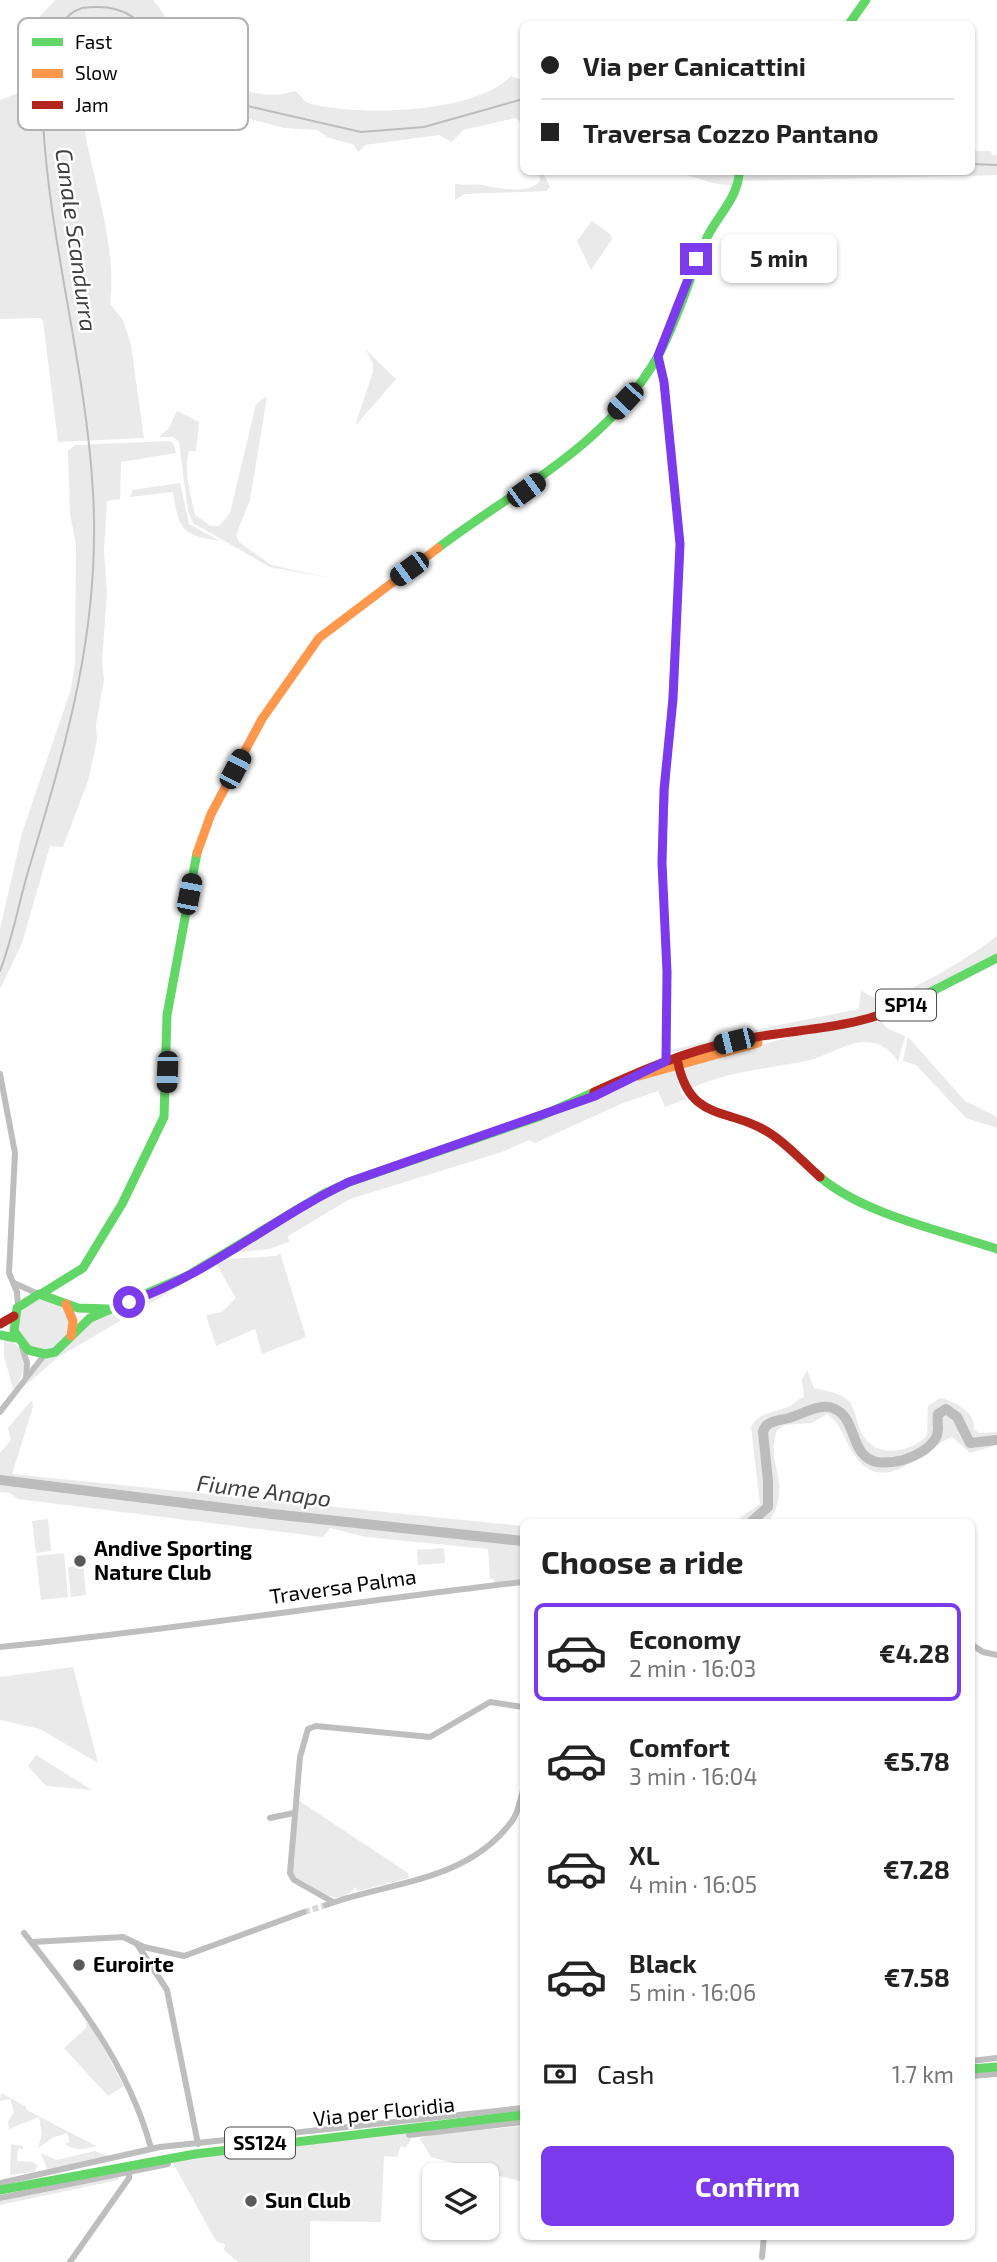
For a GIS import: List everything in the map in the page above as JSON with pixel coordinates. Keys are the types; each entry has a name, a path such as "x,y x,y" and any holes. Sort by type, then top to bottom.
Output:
{"main road":[{"path":"851,21 866,0"},
{"path":"0,1324 39,1294 83,1268 122,1204 164,1117 167,1015 198,848 211,814 262,719 319,638 468,525 526,490 564,462 625,401 658,356 701,248 739,176"},
{"name":"SP14","path":"572,1103 667,1058 734,1041 799,1029 825,1030 883,1016 997,958"},
{"name":"SP14","path":"108,1309 150,1295 187,1276 323,1194 349,1182 630,1080 809,1030"},
{"path":"734,1041 684,1056 679,1068 683,1087 702,1105 770,1133 841,1192 891,1214 997,1249"},
{"path":"667,1058 679,1068"},
{"path":"64,1280 63,1301 74,1321 70,1339"},
{"path":"39,1294 84,1310 108,1309"},
{"path":"0,1335 18,1341 28,1350 45,1354 63,1346 81,1325 108,1309"},
{"path":"16,1312 18,1341"},
{"path":"975,2069 997,2067"},
{"name":"Via per Floridia","path":"0,2190 124,2165 248,2145 520,2115"}],"street":[{"path":"630,1080 667,1058 662,863 680,544 664,382 658,356"},
{"path":"0,1074 15,1153 9,1273 13,1282 16,1312"},
{"path":"13,1282 39,1294"},
{"path":"18,1341 27,1363 24,1382"},
{"path":"0,1412 45,1354"},
{"name":"Traversa Palma","path":"0,1647 168,1630 367,1600 520,1582"},
{"path":"975,1647 983,1652 997,1655"},
{"path":"520,1707 489,1702 430,1737 310,1728 300,1758 291,1877 329,1903 400,1886 467,1863 514,1819 520,1800"},
{"path":"270,1818 294,1814"},
{"path":"32,1942 123,1937 137,1944 184,1956 304,1912"},
{"path":"24,1933 66,1983 103,2038 140,2110 151,2148"},
{"path":"137,1944 167,1990 198,2144"},
{"path":"975,2061 997,2058"},
{"path":"975,2076 997,2074"},
{"path":"0,2183 122,2157 151,2148 520,2108"},
{"path":"409,2135 520,2122"},
{"path":"0,2198 168,2164"},
{"path":"70,2262 129,2178 129,2171"},
{"path":"762,2257 764,2240"}],"shaded area":[{"path":"55,0 153,0 165,18 38,18"},
{"path":"511,76 520,79 520,121 515,118 463,130 452,142 439,135 365,145 358,152 353,144 329,138 317,130 284,128 248,118 248,91 280,94 295,91 308,103 332,108 416,109 471,98 494,89"},
{"path":"18,93 18,130 85,130 111,263 110,304 123,320 131,345 144,438 58,442 43,321 40,318 0,319 0,100"},
{"path":"975,151 991,151 992,155 997,155 997,175 737,181 735,186 712,183 687,175 975,175"},
{"path":"539,175 544,175 550,187 546,191 465,194 455,200 455,183 521,189 529,188 540,181"},
{"path":"592,221 610,234 612,239 591,270 577,241"},
{"path":"366,350 396,379 355,426 373,372 373,364"},
{"path":"267,396 250,500 236,535 239,542 271,565 331,578 270,567 193,523 188,511 179,442 173,437 159,437 169,428 177,411 199,422 196,451 189,451 187,459 190,491 195,515 211,526 219,526 230,513 256,404"},
{"path":"173,443 176,453 121,462 120,499 107,501 104,551 107,594 102,661 104,679 89,778 63,847 50,846 22,943 0,989 0,929 22,833 71,689 75,663 76,545 70,514 68,451 75,445"},
{"path":"180,483 189,524 220,541 197,536 184,528 177,514 173,492 130,497 133,490"},
{"path":"997,936 997,953 884,1011 855,1021 670,1052 669,1048 672,1050 729,1035 859,1009 861,990 879,998 898,994 943,971"},
{"path":"880,1021 888,1029 905,1036 898,1062 881,1046 860,1042 810,1060 732,1075 688,1090 684,1067 796,1035"},
{"path":"908,1037 965,1101 997,1117 997,1128 966,1118 916,1065 903,1061"},
{"path":"675,1069 681,1093 686,1099 665,1107 658,1091 623,1103 535,1143 529,1140 502,1152 350,1199 288,1236 289,1242 269,1249 233,1253 341,1190 594,1099 639,1078"},
{"path":"280,1253 306,1337 262,1354 255,1329 216,1346 206,1315 222,1312 236,1298 216,1264 228,1259 276,1256"},
{"path":"188,1281 57,1358 26,1385 42,1360 97,1318"},
{"path":"43,1298 53,1300 61,1306 67,1314 67,1334 61,1342 53,1348 43,1350 33,1348 25,1342 19,1334 17,1324 19,1314 25,1306 33,1300"},
{"path":"4,1338 18,1347 24,1360 22,1375 13,1389 4,1356"},
{"path":"807,1370 814,1388 847,1399 864,1437 878,1448 896,1451 921,1441 927,1435 928,1406 940,1398 964,1409 972,1418 974,1429 979,1433 997,1432 997,1445 970,1453 952,1437 901,1468 876,1472 863,1465 827,1414 812,1423 784,1425 777,1430 774,1442 779,1486 776,1509 770,1519 738,1519 760,1504 751,1427 763,1415 790,1406 804,1397 802,1379"},
{"path":"32,1400 33,1407 12,1474 520,1526 520,1579 495,1583 494,1579 490,1579 488,1549 366,1537 330,1528 323,1537 18,1499 10,1493 0,1492 0,1453 11,1440 8,1428"},
{"path":"48,1519 51,1551 36,1553 32,1521"},
{"path":"444,1548 445,1563 418,1565 417,1550"},
{"path":"64,1553 68,1597 41,1600 36,1556"},
{"path":"83,1565 86,1595 71,1597 68,1567"},
{"path":"73,1667 98,1763 40,1729 0,1720 0,1677"},
{"path":"36,1755 92,1790 46,1786 28,1766"},
{"path":"298,1800 408,1873 409,1878 358,1891 355,1887 342,1897 322,1894 307,1886 292,1872"},
{"path":"85,2023 94,2031 124,2086 108,2096 64,2048 87,2027"},
{"path":"1,2093 25,2106 27,2110 96,2146 81,2149 69,2147 65,2144 70,2142 67,2133 52,2138 38,2148 42,2134 39,2117 9,2129 8,2122 14,2112 10,2099 0,2101"},
{"path":"520,2126 520,2181 499,2175 499,2163 453,2163 431,2157 420,2139 429,2135"},
{"name":"Sun Club","path":"405,2132 411,2140 405,2148 401,2146 397,2157 384,2156 381,2222 310,2221 310,2262 238,2262 224,2250 225,2244 217,2242 172,2161"},
{"path":"11,2144 23,2146 23,2149 18,2149 17,2161 33,2162 38,2166 34,2172 10,2175"},
{"path":"95,2151 111,2157 47,2169 41,2153 56,2160"},
{"path":"119,2176 118,2180 0,2205 0,2201"}],"waterway":[{"name":"Canale Scandurra","path":"66,18 82,8 101,7 117,9 133,18"},
{"name":"Canale Scandurra","path":"248,106 361,132 424,127 520,100"},
{"name":"Canale Scandurra","path":"0,971 67,733 78,686 92,592 93,492 89,445 53,215 44,130"},
{"name":"Canale Scandurra","path":"975,164 997,165"},
{"name":"Fiume Anapo","path":"754,1519 768,1507 763,1432 767,1425 773,1422 830,1407 844,1416 863,1454 871,1460 884,1463 903,1460 920,1453 930,1445 937,1436 938,1414 946,1409 957,1417 970,1443 997,1440"},
{"name":"Fiume Anapo","path":"0,1480 272,1514 520,1541"}],"tunnel":[{"path":"304,1912 326,1905"}],"traffic: fast":[{"path":"851,21 866,0"},
{"path":"438,548 558,464 613,416 637,388 665,343 705,242 731,200 739,175"},
{"path":"41,1294 83,1268 122,1204 164,1117 167,1015 197,853"},
{"path":"911,1002 997,958"},
{"path":"108,1309 78,1308 39,1294 17,1308 14,1331 28,1350 45,1354 55,1352 90,1318 187,1276 323,1194 349,1182 541,1116 594,1092"},
{"path":"820,1177 838,1190 881,1211 997,1249"},
{"path":"0,1335 16,1338"},
{"path":"975,2069 997,2067"},
{"path":"0,2190 195,2154 520,2115"}],"traffic: slow":[{"path":"197,853 211,814 262,719 319,638 438,548"},
{"path":"639,1076 758,1043"},
{"path":"66,1304 73,1321 71,1336"}],"traffic: jam":[{"path":"594,1092 646,1069 698,1051 735,1041 846,1024 889,1012 911,1002"},
{"path":"678,1063 684,1082 692,1096 702,1105 771,1134 820,1177"},
{"path":"0,1324 14,1316"}],"place":[{"name":"Andive Sporting Nature Club","path":"80,1561"},
{"name":"Euroirte","path":"79,1965"},
{"name":"Sun Club","path":"251,2201"}],"route":[{"path":"129,1302 150,1295 187,1276 323,1194 349,1182 595,1096 666,1061 667,972 662,863 664,790 673,699 680,568 680,523 662,363 658,356 696,259"}]}
